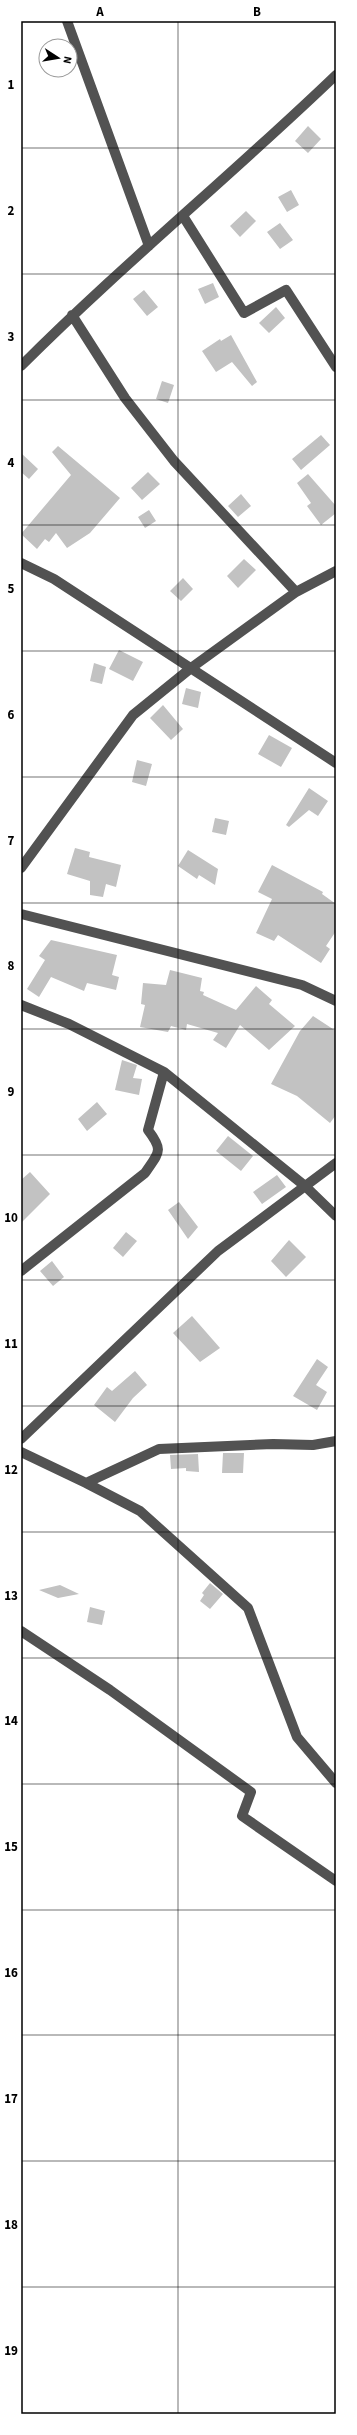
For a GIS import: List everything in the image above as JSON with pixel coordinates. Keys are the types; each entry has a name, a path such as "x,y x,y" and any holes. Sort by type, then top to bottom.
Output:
{"street":[{"path":"67,21 149,246"},
{"path":"21,366 72,315 183,216 336,75"},
{"path":"183,216 244,313 286,290 336,367"},
{"path":"72,315 125,398 174,461 296,592"},
{"path":"21,562 54,580 336,763"},
{"path":"21,868 133,715 191,668 296,592 336,571"},
{"path":"21,914 302,985 336,1001"},
{"path":"21,1005 69,1024 164,1072 305,1186 336,1216"},
{"path":"21,1271 145,1173 158,1154 158,1143 148,1130 164,1072"},
{"path":"21,1439 218,1250 336,1163"},
{"path":"86,1483 159,1449 273,1444 313,1445 336,1441"},
{"path":"21,1452 86,1483 140,1512 248,1608 298,1737 336,1783"},
{"path":"21,1631 110,1690 251,1792 242,1816 336,1881"}],"building":[{"path":"308,126 321,139 308,153 295,141"},
{"path":"291,190 299,205 287,212 278,197"},
{"path":"246,211 256,221 240,237 230,226"},
{"path":"280,223 293,240 280,249 267,232"},
{"path":"213,283 219,297 205,304 198,289"},
{"path":"144,290 158,307 147,316 133,299"},
{"path":"276,307 285,318 269,333 259,323"},
{"path":"231,335 257,382 252,386 232,362 216,372 202,351 220,339 221,341"},
{"path":"162,381 174,385 168,403 156,399"},
{"path":"321,435 330,445 301,470 292,459"},
{"path":"58,446 120,498 90,533 67,548 56,533 49,542 45,539 37,549 21,534 71,475 52,452"},
{"path":"21,453 38,469 29,479 21,472"},
{"path":"148,472 160,484 142,500 131,488"},
{"path":"308,474 336,506 336,513 321,525 307,506 311,503 297,483"},
{"path":"241,494 251,506 238,517 228,506"},
{"path":"149,510 156,521 145,528 138,517"},
{"path":"244,559 256,570 238,588 227,576"},
{"path":"183,578 193,589 181,601 170,591"},
{"path":"119,650 143,662 133,681 109,669"},
{"path":"94,663 106,667 102,684 90,681"},
{"path":"186,688 201,692 198,708 182,704"},
{"path":"163,705 183,729 171,740 150,718"},
{"path":"269,735 292,748 281,767 258,754"},
{"path":"137,760 152,764 146,786 132,782"},
{"path":"309,788 328,801 318,816 309,810 289,827 286,825"},
{"path":"215,818 229,821 226,835 212,832"},
{"path":"75,848 90,852 89,857 121,865 116,887 106,884 103,897 90,895 90,881 67,874"},
{"path":"188,850 218,869 215,885 199,875 197,879 178,866"},
{"path":"272,865 323,892 322,894 336,904 336,931 326,946 330,949 321,963 278,935 274,941 256,933 272,899 258,892"},
{"path":"51,940 117,955 112,975 119,977 116,990 87,983 84,991 51,977 39,997 27,989 45,960 39,956"},
{"path":"170,970 202,978 200,991 204,992 203,995 236,1010 256,986 272,1000 269,1004 295,1026 269,1050 240,1025 226,1048 213,1040 218,1033 187,1024 186,1030 171,1026 168,1032 140,1027 145,1005 141,1004 143,983 166,985"},
{"path":"313,1016 336,1031 336,1115 330,1123 297,1096 271,1084 300,1031"},
{"path":"122,1060 137,1065 133,1078 142,1079 139,1095 115,1090"},
{"path":"97,1102 107,1114 87,1131 78,1119"},
{"path":"228,1136 253,1156 241,1171 216,1151"},
{"path":"30,1172 50,1194 21,1223 21,1180"},
{"path":"277,1175 286,1187 262,1204 253,1192"},
{"path":"179,1202 198,1227 188,1239 168,1210"},
{"path":"126,1232 137,1241 123,1257 113,1248"},
{"path":"289,1240 306,1257 286,1277 271,1261"},
{"path":"52,1261 64,1277 53,1286 40,1271"},
{"path":"192,1316 220,1348 200,1362 173,1333"},
{"path":"317,1359 328,1367 316,1385 327,1392 317,1410 293,1396"},
{"path":"135,1371 147,1385 133,1398 115,1422 94,1405 107,1387 112,1391"},
{"path":"223,1453 244,1453 243,1473 222,1473"},
{"path":"198,1454 199,1472 186,1471 186,1468 171,1469 170,1455"},
{"path":"210,1583 223,1594 210,1609 200,1601 204,1595 202,1593"},
{"path":"60,1585 79,1594 58,1598 39,1590"},
{"path":"90,1607 105,1611 102,1625 87,1622"}]}
